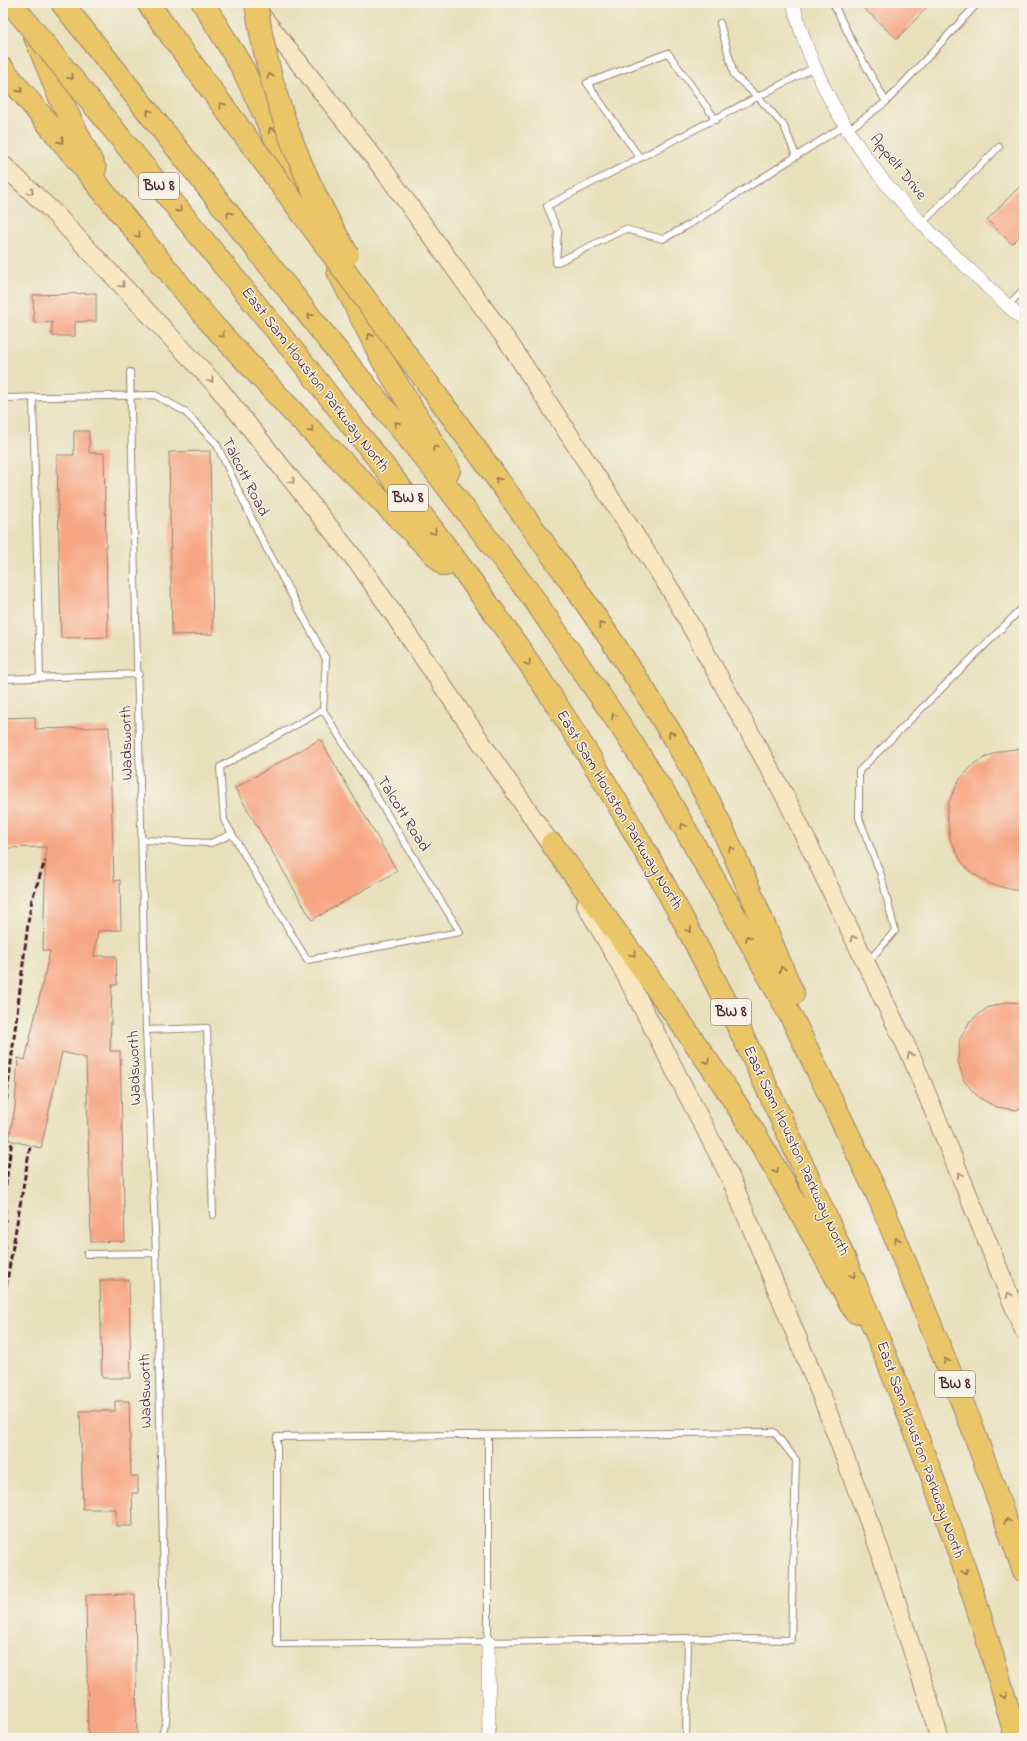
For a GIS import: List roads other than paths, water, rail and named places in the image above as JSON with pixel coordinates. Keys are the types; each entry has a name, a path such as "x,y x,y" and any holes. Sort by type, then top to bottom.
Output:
{"highway":[{"name":"East Sam Houston Parkway North","path":"11,3 307,368 457,562 507,630 542,683 610,791 651,861 719,988 832,1228 872,1320 910,1417 947,1519 978,1611 1016,1738"},
{"path":"24,3 37,43 60,98 113,205"},
{"name":"BW 8","path":"62,3 334,347 436,472 533,598 627,735 669,801 713,876 796,1026 879,1198 971,1424 1024,1571"},
{"path":"148,3 521,511 625,660 654,706 699,784 737,862 879,1198"},
{"path":"203,3 243,69 289,170 382,359 451,473 533,598"},
{"path":"256,3 261,38 278,105 290,140 308,180 328,222 428,384"},
{"path":"3,69 210,322 291,410 468,588 507,630"},
{"path":"552,844 640,964 727,1091 775,1168 822,1252 910,1417"}],"main road":[{"path":"251,3 383,169 511,346 672,592 787,800 912,1058 1024,1331"},
{"path":"3,165 52,211 216,385 362,568 552,844 620,964 731,1179 824,1402 880,1551 932,1711 939,1738"}],"street":[{"name":"Appelt Drive","path":"792,3 815,67 846,127 883,180 922,223 1024,321"},
{"path":"488,1642 490,1738"}],"lane":[{"path":"833,3 854,45 886,102"},
{"path":"815,67 759,98 548,206 558,231 556,263 625,230 663,239 690,224 796,156 886,102 978,3"},
{"path":"720,23 734,75 759,98 784,126 796,156"},
{"path":"640,158 587,83 668,53 716,120"},
{"path":"922,223 999,147"},
{"path":"1008,305 1024,289"},
{"name":"Wadsworth","path":"130,372 132,395 139,674 146,1030 156,1253 167,1708 166,1721 161,1738"},
{"name":"Talcott Road","path":"3,398 155,395 184,411 216,443 260,536 326,659 323,710 460,932 307,960 232,834"},
{"path":"33,397 40,678"},
{"path":"866,964 895,931 881,875 860,818 860,771 1024,606"},
{"path":"3,679 139,674"},
{"path":"142,840 211,843 232,834 224,820 220,767 323,710"},
{"path":"146,1030 207,1028 213,1215"},
{"path":"87,1254 156,1253"},
{"path":"774,1432 796,1460 791,1640 688,1638 277,1644 277,1436 488,1435 774,1432"},
{"path":"488,1435 488,1642"},
{"path":"686,1738 688,1638"}],"railway":[{"path":"3,1128 28,923 32,899 45,861"},
{"path":"9,1158 12,1142"},
{"path":"3,1304 30,1147"},
{"path":"5,1267 5,1191 10,1154"}]}
